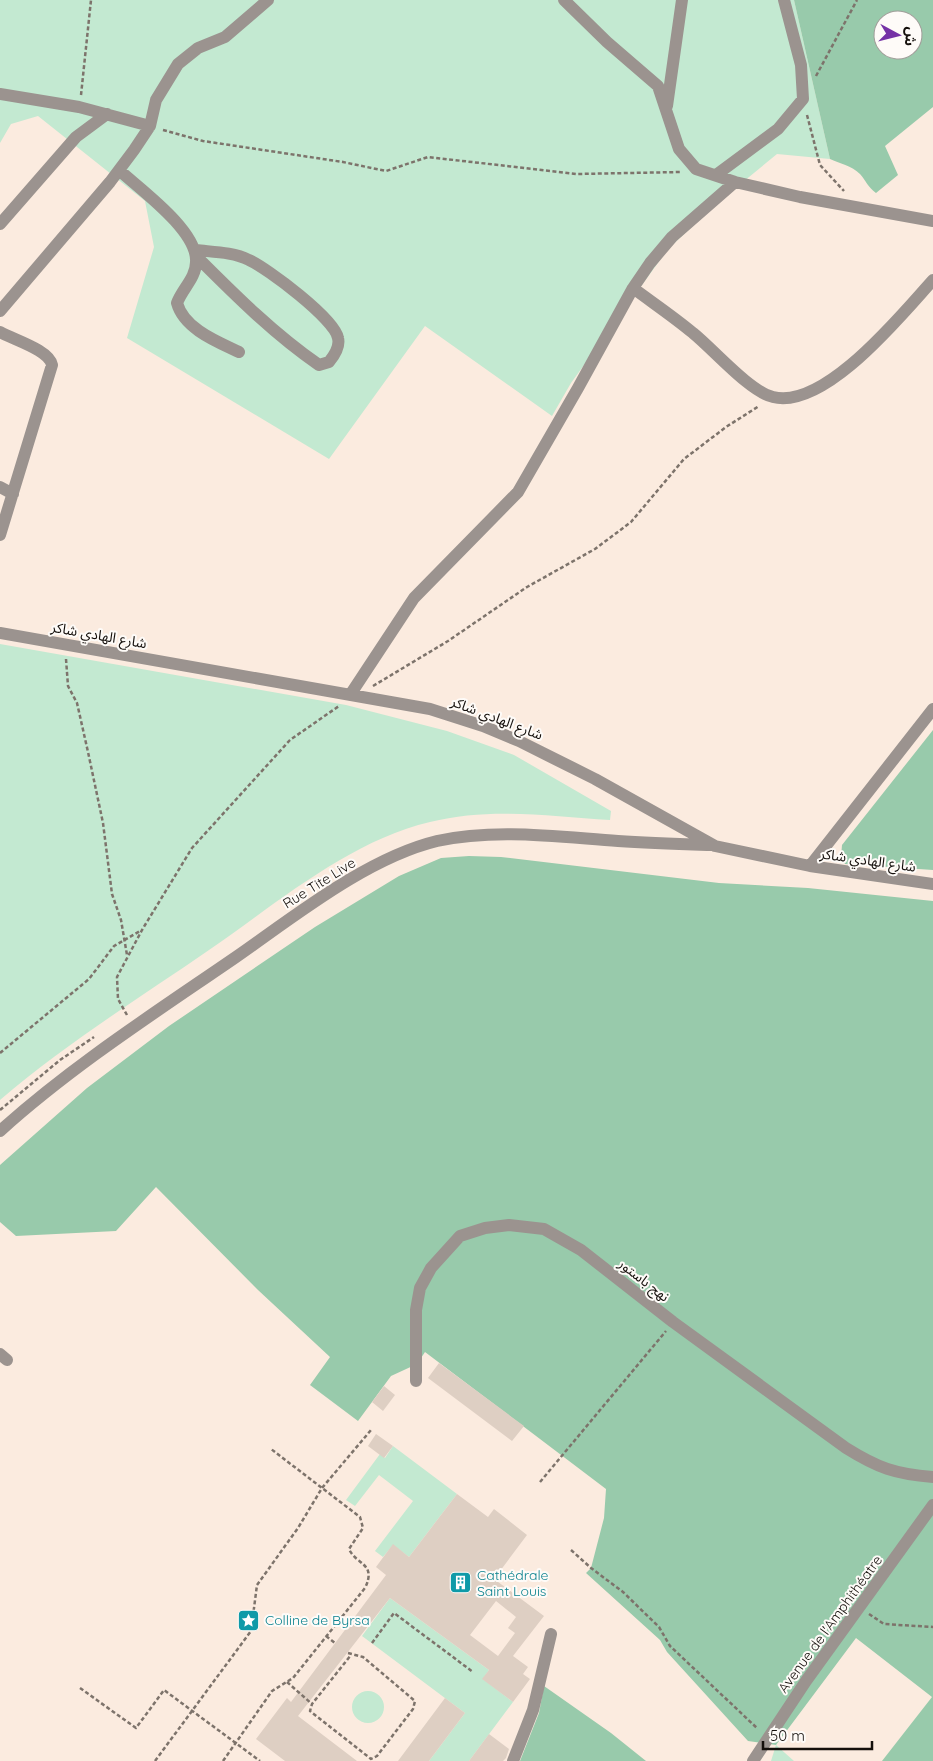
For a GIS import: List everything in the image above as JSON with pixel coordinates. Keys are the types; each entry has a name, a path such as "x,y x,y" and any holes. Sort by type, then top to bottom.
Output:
{"street":[{"path":"0,311 119,170 150,126 156,100 178,64 198,48 225,37 268,0"},
{"path":"564,0 607,42 658,86 679,149 696,169 735,182 860,209 933,221"},
{"path":"667,109 682,0"},
{"path":"716,175 778,129 803,99 801,65 784,0"},
{"path":"0,94 79,107 150,126"},
{"path":"0,224 76,137 107,114"},
{"path":"119,170 182,229 196,253 261,319 304,355 319,364 329,362 339,340 336,331 307,301 249,260 222,252 196,253"},
{"path":"352,695 414,598 518,492 578,388 632,288 672,237 735,182"},
{"path":"196,253 197,263 190,283 180,294 177,303 179,310 185,319 212,339 239,352"},
{"path":"632,288 693,333 758,390 773,398 804,395 820,387 858,359 886,334 933,280"},
{"path":"0,332 42,352 51,360 52,365 0,535"},
{"path":"0,487 12,494"},
{"name":"شارع الهادي شاكر","path":"0,633 430,709 483,726 557,760 715,846 810,866 933,884"},
{"path":"810,866 933,709"},
{"name":"Rue Tite Live","path":"0,1131 28,1106 134,1027 304,910 387,858 439,841 504,835 715,846"},
{"name":"نهج باستور","path":"416,1381 416,1310 420,1288 431,1268 460,1236 485,1228 509,1226 544,1229 581,1250 673,1322 846,1448 874,1465 892,1472 933,1477"},
{"name":"Avenue de l'Amphithéatre","path":"753,1761 767,1738 933,1506"},
{"path":"513,1761 533,1710 551,1634"}],"path":[{"path":"79,107 91,0"},
{"path":"857,0 803,99 820,165 860,209"},
{"path":"150,126 203,141 342,162 386,172 428,157 576,174 682,172 696,169"},
{"path":"134,1027 118,999 117,977 142,930 192,848 290,740 352,695 448,641 527,587 609,538 631,522 684,459 726,427 773,398"},
{"path":"67,644 68,686 77,704 88,752 103,823 112,894 121,920 128,957"},
{"path":"0,1053 89,980 114,946 142,930"},
{"path":"540,1482 673,1322"},
{"path":"155,1761 251,1631 257,1585 298,1528 322,1488 371,1430"},
{"path":"223,1761 274,1688 287,1682 365,1588 369,1576 365,1564 349,1549 361,1531 362,1520 271,1449"},
{"path":"571,1550 623,1592 659,1627 670,1646 767,1738"},
{"path":"860,1608 884,1624 933,1627"},
{"path":"372,1643 394,1613 473,1672"},
{"path":"326,1636 335,1643"},
{"path":"349,1654 363,1658 415,1701 413,1709 374,1758 366,1757 312,1715 310,1711 312,1704 349,1654"},
{"path":"287,1682 312,1704"},
{"path":"80,1688 136,1728 164,1690 260,1761"}],"green space":[{"path":"0,0 794,0 830,159 777,154 721,200 668,249 571,383 552,416 425,326 329,459 127,338 154,247 145,201 38,116 11,124 0,143"},
{"path":"794,0 933,0 933,107 885,146 898,175 876,193 857,171 830,159"},
{"path":"0,644 346,705 447,731 514,755 611,811 610,820 520,814 452,817 400,831 371,844 342,859 287,894 76,1041 0,1100"},
{"path":"933,730 933,870 845,864 841,857 842,845"},
{"path":"469,856 501,857 719,883 808,888 933,901 933,1761 882,1761 932,1697 856,1638 776,1745 748,1741 667,1652 660,1640 586,1573 591,1568 604,1518 606,1489 425,1352 417,1364 391,1376 358,1421 310,1385 330,1357 258,1290 156,1187 116,1231 16,1236 0,1222 0,1165 87,1088 169,1026 315,927 399,876 441,858"},
{"path":"393,1446 457,1494 409,1557 393,1545 383,1557 375,1551 413,1501 379,1475 355,1506 346,1500 380,1454 385,1458"},
{"path":"390,1598 489,1670 483,1679 513,1702 469,1761 429,1761 465,1713 362,1636"},
{"path":"544,1686 611,1733 646,1761 520,1761 539,1713"},
{"path":"368,1691 380,1695 384,1707 380,1719 368,1723 356,1719 352,1707 356,1695"},
{"path":"776,1745 794,1761 771,1761"}],"building":[{"path":"439,1363 524,1426 512,1441 428,1378"},
{"path":"384,1386 395,1395 383,1411 372,1402"},
{"path":"376,1434 393,1446 384,1458 368,1446"},
{"path":"457,1494 488,1517 494,1509 527,1535 494,1579 544,1616 513,1656 528,1667 523,1674 530,1679 513,1702 482,1679 489,1670 390,1598 298,1716 357,1761 285,1761 256,1739 287,1698 291,1702 386,1575 376,1567 393,1544 409,1557","holes":["496,1601 516,1617 508,1628 515,1633 498,1656 470,1635"]},
{"path":"445,1698 465,1713 429,1761 398,1761"},
{"path":"489,1734 509,1749 506,1758 503,1761 469,1761"}],"place":[{"name":"Cathédrale Saint Louis","path":"461,1583"},
{"name":"Colline de Byrsa","path":"249,1620"}]}
